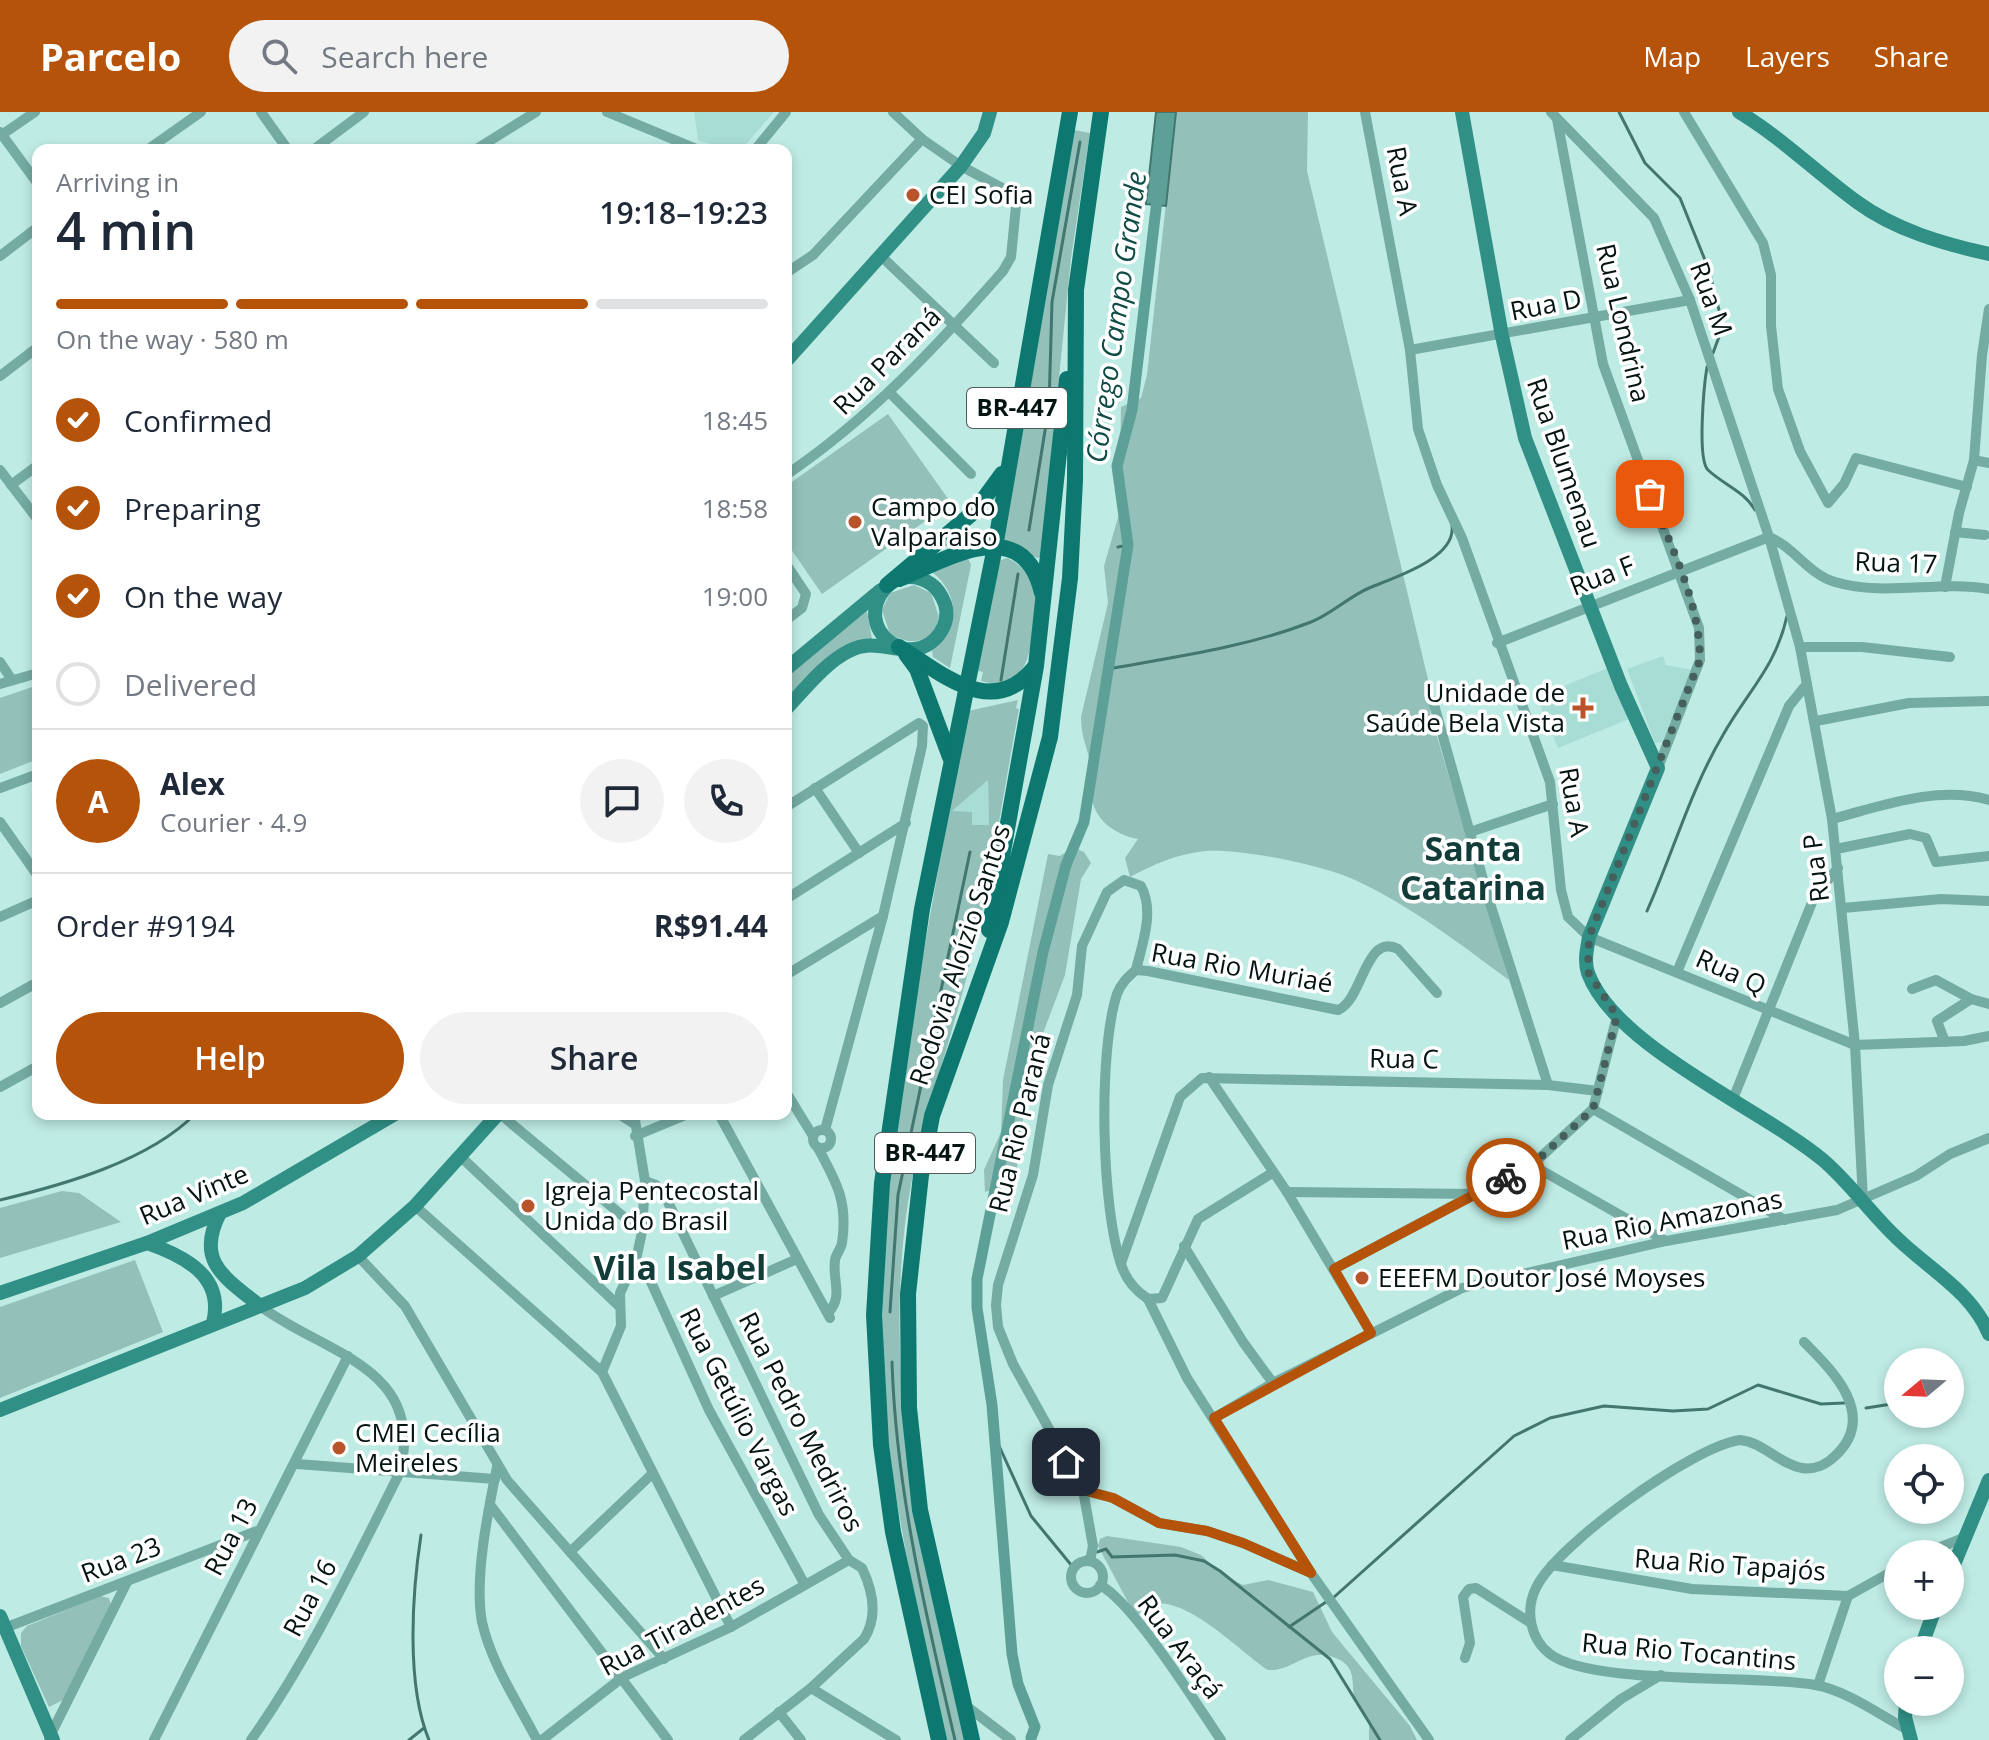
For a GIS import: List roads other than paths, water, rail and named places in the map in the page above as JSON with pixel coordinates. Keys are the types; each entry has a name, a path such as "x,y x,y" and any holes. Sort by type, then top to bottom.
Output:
{"main road":[{"name":"Rodovia Aloízio Santos","path":"972,1740 920,1510 909,1408 908,1294 921,1175 932,1116 1019,861 1050,737 1061,665 1075,480 1076,290 1101,112"},
{"name":"Rodovia Aloízio Santos","path":"939,1740 893,1532 881,1445 874,1315 882,1183 922,909 950,757 995,547 1068,120"},
{"path":"980,980 1036,666 1076,290"},
{"path":"893,582 975,511 993,489 1008,462"},
{"path":"893,582 965,549 995,547 1024,561 1037,578 1044,599"},
{"path":"899,647 966,687 983,693 1005,690 1017,684 1036,666"},
{"path":"899,647 917,669 950,757"}],"street":[{"path":"32,176 1,134 35,112"},
{"path":"156,144 201,112"},
{"path":"261,112 284,144"},
{"path":"321,144 364,112"},
{"path":"485,144 536,112"},
{"path":"607,112 684,144"},
{"path":"760,144 786,112"},
{"path":"893,112 922,139 961,166"},
{"path":"792,354 961,166 984,133 990,112"},
{"name":"Rua A","path":"1365,112 1410,350 1418,429 1437,485 1462,538 1497,643 1537,744 1553,804 1561,890 1568,917 1589,937"},
{"name":"Rua Blumenau","path":"1462,112 1502,336 1525,438 1589,604 1658,768"},
{"path":"1684,112 1763,243 1771,275 1771,326 1778,389 1800,451 1828,503 1844,484 1856,458 1967,487"},
{"path":"1739,112 1775,135 1850,197 1882,218 1960,248 1989,254"},
{"name":"Rua M","path":"1554,115 1654,218 1690,300 1769,537"},
{"name":"Rua Londrina","path":"1554,115 1616,408 1699,628 1700,660 1589,937"},
{"path":"792,269 813,255 922,139"},
{"name":"Rua Paraná","path":"792,471 835,442 891,394 1008,265 1017,196 961,166"},
{"path":"0,256 32,232"},
{"path":"882,257 994,363"},
{"name":"Rua D","path":"1410,350 1690,300"},
{"path":"1945,587 1955,532 1974,460 1982,355 1989,309"},
{"path":"0,376 32,352"},
{"path":"891,394 971,474"},
{"path":"1974,460 1989,463"},
{"path":"11,485 32,469"},
{"path":"0,470 32,512"},
{"path":"1955,532 1985,535"},
{"name":"Rua F","path":"1497,643 1589,604 1769,537"},
{"name":"Rua 17","path":"1769,537 1780,542 1812,569 1838,583 1892,589 1989,589"},
{"name":"Rua P","path":"1769,537 1800,647 1832,819 1855,1045 1863,1200"},
{"path":"792,573 806,594 802,608 792,616"},
{"path":"792,664 893,582 922,580 936,588 944,602 946,618 941,633 929,644 914,649 871,644 846,652 792,703"},
{"path":"893,582 876,602 875,617 880,633 899,647"},
{"path":"1800,647 1862,647 1950,657"},
{"path":"0,662 12,680"},
{"path":"0,684 32,675"},
{"path":"1677,972 1789,706 1807,684"},
{"path":"1433,701 1548,1085"},
{"path":"1816,721 1909,703 1989,701"},
{"path":"792,803 890,740 922,724 922,746 906,823 825,1130 830,1142 818,1148"},
{"path":"0,788 32,776"},
{"path":"815,788 859,853"},
{"path":"1832,819 1911,798 1959,794 1989,800"},
{"path":"1470,832 1553,804"},
{"path":"0,822 32,867"},
{"path":"792,895 906,823"},
{"path":"1836,849 1910,834 1926,838 1936,862 1989,856"},
{"path":"1733,1099 1815,895 1838,868"},
{"name":"Rua Rio Paraná","path":"1090,1561 1093,1546 1083,1490 1013,1364 998,1327 996,1305 998,1285 1033,1175 1048,1085 1077,995 1082,946 1107,892 1118,882 1137,883 1145,897 1146,931 1136,970"},
{"path":"1843,908 1941,899 1989,901"},
{"path":"0,917 32,903"},
{"path":"792,971 883,916"},
{"path":"1589,937 1588,972 1617,1016 1660,1051 1822,1160 1899,1240 1961,1293 1989,1334"},
{"name":"Rua Q","path":"1589,937 1768,1013 1855,1045"},
{"name":"Rua Rio Muriaé","path":"1311,1573 1180,1364 1148,1299 1130,1282 1121,1263 1111,1210 1105,1110 1117,995 1125,979 1136,970 1338,1010 1352,999 1373,955 1383,945 1398,949 1437,993"},
{"path":"1912,989 1936,980 1971,999 1989,1004"},
{"path":"0,1003 32,985"},
{"path":"1945,1042 1937,1021 1971,999"},
{"path":"1334,1269 1532,1165 1593,1109 1617,1016"},
{"path":"1855,1045 1945,1042 1989,1036"},
{"path":"0,1087 32,1069"},
{"path":"1121,1263 1180,1097 1196,1080 1209,1077 1287,1192 1371,1333"},
{"name":"Rua C","path":"1209,1077 1548,1085 1598,1091"},
{"path":"722,1120 829,1316 836,1305 838,1290 835,1258 842,1247 844,1203 813,1136 792,1102"},
{"path":"1593,1109 1785,1220"},
{"name":"Rua Vinte","path":"0,1293 147,1243 220,1213 271,1188 385,1120"},
{"path":"476,1140 480,1120"},
{"path":"0,1410 305,1288 358,1256 415,1206 494,1120"},
{"path":"506,1120 642,1232"},
{"path":"602,1372 621,1326 618,1305 622,1285 636,1260 642,1232 645,1181 633,1120"},
{"path":"635,1136 674,1120"},
{"path":"813,1136 825,1130"},
{"name":"Rua Rio Amazonas","path":"1214,1418 1273,1383 1449,1294 1485,1281 1666,1241 1837,1210 1989,1138"},
{"path":"461,1157 618,1305"},
{"path":"1532,1165 1666,1241"},
{"path":"1148,1299 1162,1298 1198,1219 1272,1173"},
{"name":"Rua Pedro Medriros","path":"645,1181 656,1185 666,1198 780,1440 819,1515 849,1560 862,1568 873,1607 870,1630 811,1688 744,1740"},
{"path":"1287,1192 1475,1194"},
{"path":"415,1206 602,1372 731,1627"},
{"path":"220,1213 208,1240 212,1260 230,1282 260,1306 369,1368 388,1388 402,1417 406,1449 400,1472"},
{"path":"147,1243 184,1257 207,1279 215,1300 213,1323"},
{"path":"1184,1246 1243,1342 1273,1383"},
{"path":"358,1256 405,1306 497,1467 664,1659"},
{"path":"713,1296 797,1259"},
{"name":"Rua Getúlio Vargas","path":"636,1260 651,1282 709,1410 804,1583"},
{"path":"1531,1623 1532,1598 1552,1565 1639,1491 1691,1457 1718,1445 1747,1441 1803,1468 1822,1465 1838,1454 1853,1426 1852,1403 1836,1374 1804,1342"},
{"name":"Rua 13","path":"157,1738 257,1531 297,1464 348,1356"},
{"path":"297,1464 495,1479"},
{"path":"497,1467 480,1589 482,1621 492,1652 540,1740"},
{"name":"Rua 16","path":"251,1740 278,1702 320,1627 400,1472"},
{"path":"570,1552 652,1474"},
{"path":"1964,1542 1989,1480"},
{"path":"1083,1490 1113,1498 1159,1523 1207,1531 1311,1573 1429,1740"},
{"path":"491,1506 668,1740"},
{"name":"Rua 23","path":"1,1624 127,1582 257,1531"},
{"path":"1958,1540 1966,1537"},
{"name":"Rua Tiradentes","path":"540,1740 623,1677 731,1627 849,1560"},
{"path":"1082,1561 1090,1561 1101,1570 1100,1585 1087,1593 1074,1586 1072,1568 1082,1561"},
{"name":"Rua Rio Tapajós","path":"1552,1565 1692,1589 1848,1596 1884,1576"},
{"path":"51,1738 127,1582"},
{"name":"Rua Araçá","path":"1100,1585 1114,1596 1174,1670 1221,1740"},
{"path":"1465,1658 1470,1643 1463,1597 1469,1589 1476,1588 1531,1623"},
{"path":"1818,1685 1848,1596"},
{"name":"Rua Rio Tocantins","path":"1531,1623 1542,1647 1565,1662 1661,1675 1818,1685 1910,1735"},
{"path":"1,1624 51,1738"},
{"path":"1570,1740 1621,1699 1661,1675"},
{"path":"811,1688 896,1740"},
{"path":"963,1704 1011,1740"},
{"path":"779,1712 801,1740"}],"waterway":[{"path":"1619,112 1645,163 1680,198 1709,270 1723,326 1713,353"},
{"path":"1029,530 1049,406 1052,302 1080,142"},
{"name":"Córrego Campo Grande","path":"1031,1738 1035,1727 1018,1684 1012,1654 992,1405 977,1308 977,1279 1043,952 1066,865 1084,822 1128,545 1117,466 1132,410 1158,192"},
{"path":"1707,367 1702,421 1705,463 1708,470 1745,498 1755,510"},
{"path":"1108,669 1236,645 1311,622 1361,592 1421,566 1444,548 1451,538 1452,526"},
{"path":"1118,547 1128,545"},
{"path":"1001,680 1018,574"},
{"path":"1647,911 1711,756 1768,665 1787,616"},
{"path":"890,1312 898,1195 970,852"},
{"path":"0,1200 77,1179 130,1158 176,1131 188,1120"},
{"path":"892,1362 906,1505 923,1599 955,1740"},
{"path":"1333,1598 1514,1436 1550,1418 1604,1406 1673,1411 1708,1409 1758,1385 1821,1404 1844,1403"},
{"path":"1866,1408 1884,1405"},
{"path":"995,1437 1031,1516 1072,1566 1086,1557"},
{"path":"421,1535 415,1584 414,1667 422,1718 429,1740"},
{"path":"1097,1552 1106,1549 1112,1557 1175,1555 1204,1561 1220,1571 1330,1659 1380,1740"},
{"path":"1289,1627 1326,1602"},
{"path":"409,1740 424,1728"}],"place":[{"name":"CEI Sofia","path":"913,195"},
{"name":"Campo do Valparaiso","path":"855,522"},
{"name":"Unidade de Saúde Bela Vista","path":"1583,708"},
{"name":"Igreja Pentecostal Unida do Brasil","path":"528,1206"},
{"name":"EEEFM Doutor José Moyses","path":"1362,1278"},
{"name":"CMEI Cecília Meireles","path":"339,1448"}],"district":[{"name":"Santa Catarina","path":"1473,868"},
{"name":"Vila Isabel","path":"680,1268"}]}
